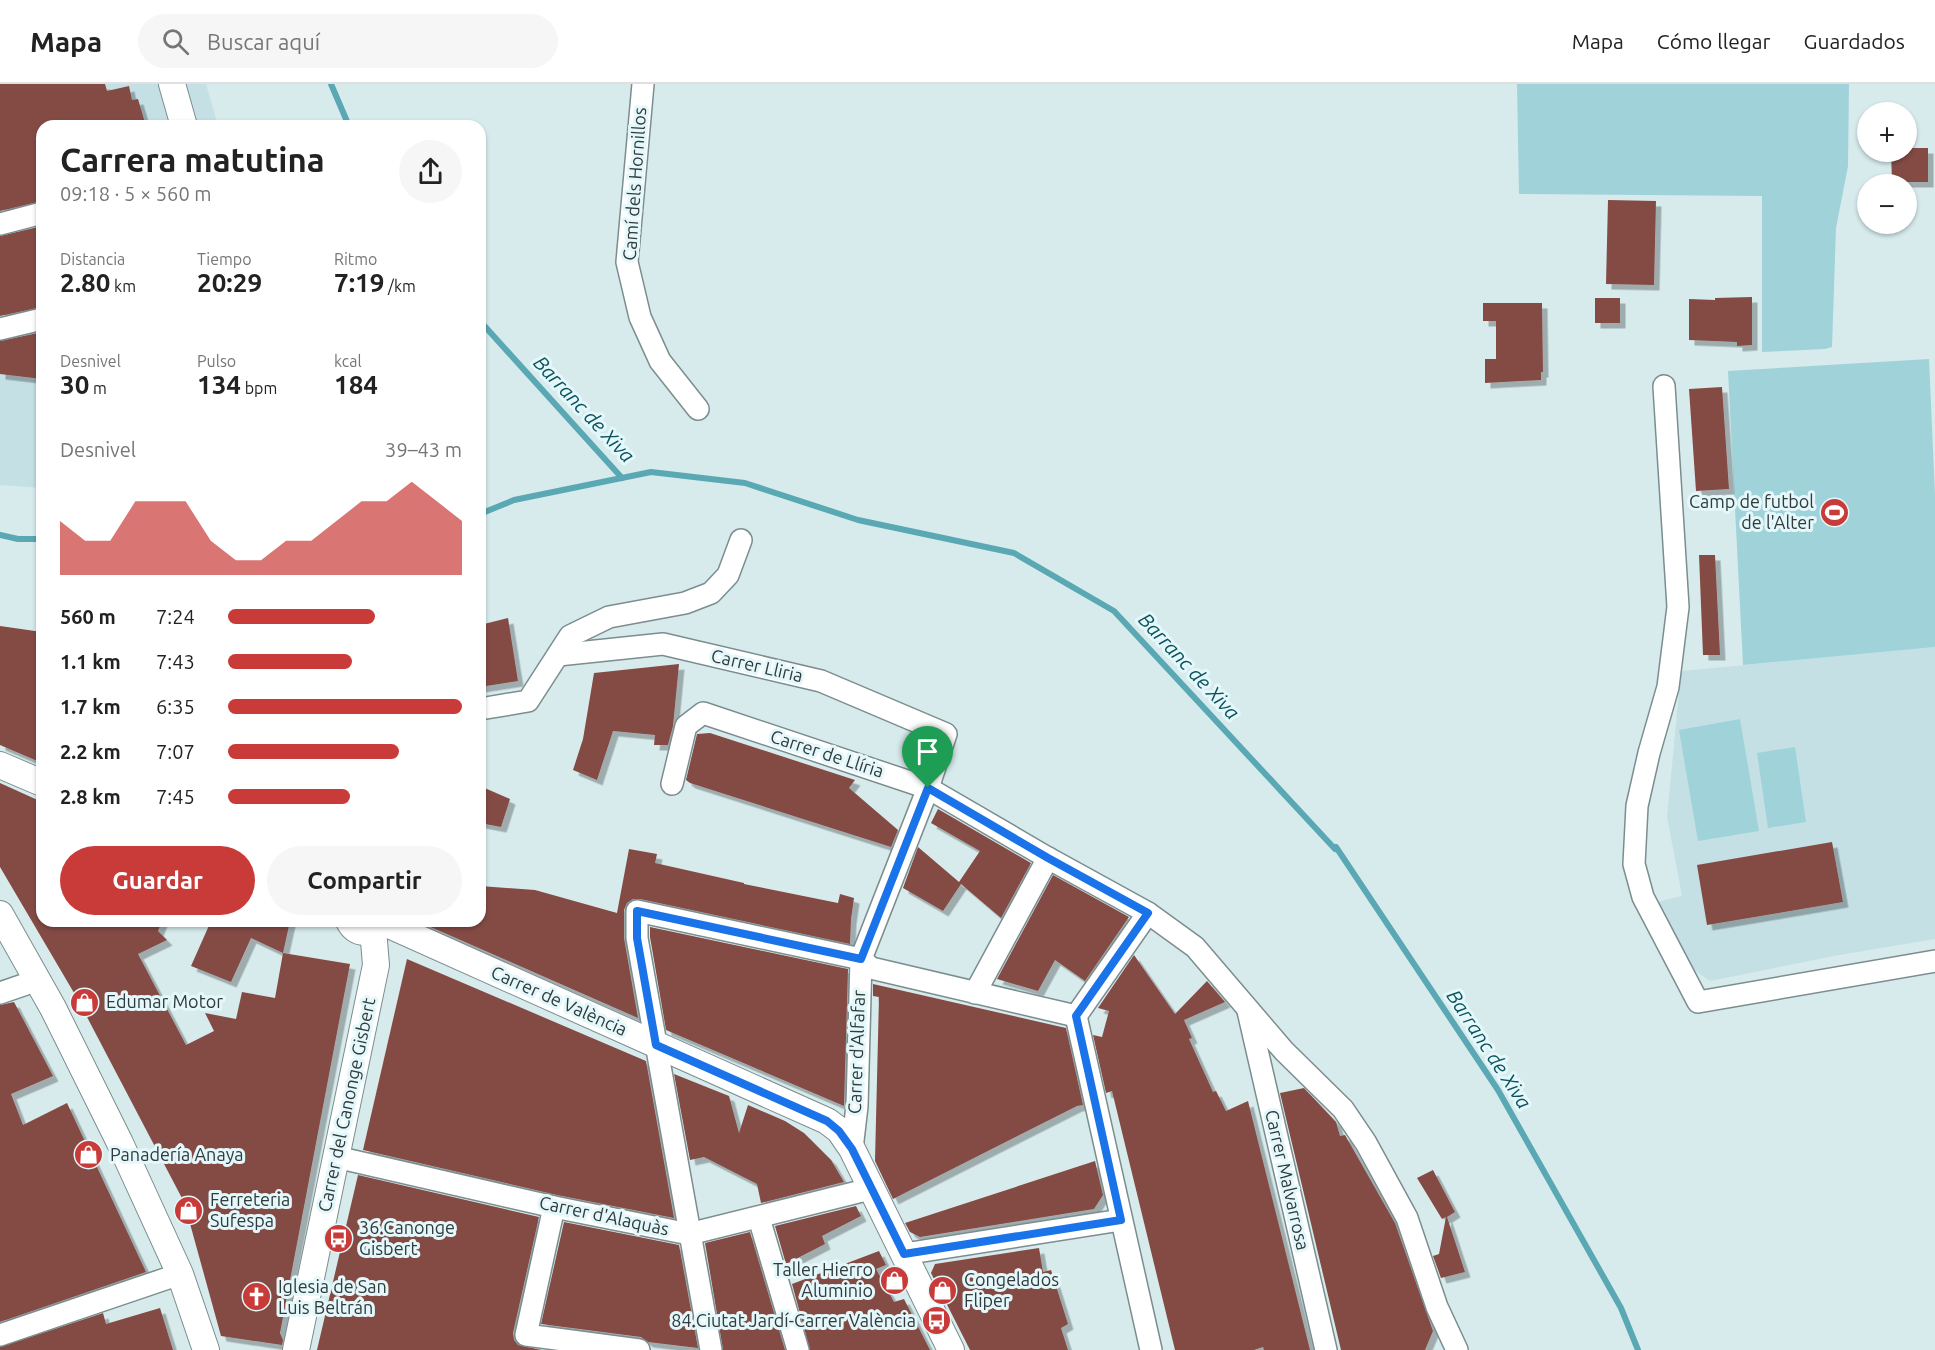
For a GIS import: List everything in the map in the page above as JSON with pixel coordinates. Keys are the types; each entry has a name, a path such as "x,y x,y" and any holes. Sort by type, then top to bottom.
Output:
{"street":[{"path":"172,84 182,120"},
{"name":"Camí dels Hornillos","path":"643,84 627,262 640,317 660,361 698,409"},
{"path":"0,224 36,215"},
{"path":"0,330 36,321"},
{"path":"1664,386 1678,608 1668,687 1637,806 1634,864 1643,897 1698,1002 1935,961"},
{"path":"486,708 528,701 570,636 609,617 685,603 711,592 728,575 741,540"},
{"name":"Carrer Lliria","path":"558,655 663,644 821,681 946,734"},
{"name":"Carrer de Llíria","path":"672,784 686,726 704,713 928,788 1148,913 1195,947 1284,1051 1343,1109 1366,1143 1407,1218 1437,1308 1457,1350"},
{"name":"Carrer d'Alfafar","path":"852,1149 857,1106 861,959 928,788 946,734"},
{"path":"0,765 36,780"},
{"path":"975,993 1048,858"},
{"path":"711,1350 637,938 637,911 861,959 871,968 1076,1016"},
{"path":"1148,913 1076,1016 1151,1350"},
{"path":"0,914 38,980 120,1143 180,1274 206,1350"},
{"name":"Carrer de València","path":"352,927 358,932 372,927"},
{"name":"Carrer del Canonge Gisbert","path":"296,1350 376,965 378,927"},
{"name":"Carrer de València","path":"385,927 827,1121 839,1131 852,1149 951,1350"},
{"path":"0,993 38,980"},
{"name":"Carrer Malvarrosa","path":"1248,1010 1326,1350"},
{"name":"Carrer d'Alaquàs","path":"336,1157 554,1207 689,1234 870,1189"},
{"path":"554,1207 526,1335 559,1345 639,1350"},
{"path":"759,1218 798,1350"},
{"path":"904,1254 1121,1220"},
{"path":"0,1335 180,1274"}],"shaded area":[{"path":"0,84 206,84 216,120 36,120 36,488 0,485"},
{"path":"1517,84 1849,84 1848,166 1836,228 1832,347 1762,352 1762,196 1519,194"},
{"name":"Camp de futbol de l'Alter","path":"1929,359 1935,494 1935,647 1743,665 1728,371"},
{"path":"1935,647 1935,939 1834,956 1710,981 1688,967 1657,902 1682,896 1667,817 1681,671"},
{"path":"1740,719 1759,831 1698,841 1679,730"},
{"path":"1795,747 1806,822 1768,828 1757,753"}],"building":[{"path":"0,84 105,84 107,91 129,86 132,100 138,99 144,120 36,120 36,202 0,211"},
{"path":"1917,148 1928,148 1928,182 1917,182 1917,174 1892,174 1891,162 1917,162"},
{"path":"1608,200 1656,201 1654,285 1606,284"},
{"path":"36,227 36,308 0,316 0,236"},
{"path":"1752,297 1752,345 1737,346 1737,342 1689,340 1689,299 1715,300 1715,298"},
{"path":"1595,298 1620,298 1620,323 1595,323"},
{"path":"1483,303 1542,303 1543,372 1541,372 1541,380 1485,383 1485,359 1496,359 1496,321 1483,321"},
{"path":"36,333 36,378 0,374 0,341"},
{"path":"1722,387 1729,489 1696,491 1689,389"},
{"path":"1699,555 1715,555 1720,655 1703,655"},
{"path":"508,618 518,681 486,686 486,624"},
{"path":"0,626 36,631 36,760 0,745"},
{"path":"679,664 673,726 668,745 654,745 655,735 613,731 597,780 573,770 583,739 594,673"},
{"path":"710,733 855,780 849,788 898,830 891,847 690,783 686,780 697,734"},
{"path":"0,783 36,799 36,927 160,927 158,931 167,940 138,954 186,1045 214,1031 205,1013 236,1019 242,992 275,998 283,953 350,964 280,1333 283,1340 282,1345 221,1336 184,1202 77,998 0,867"},
{"path":"486,789 510,799 501,827 486,824"},
{"path":"938,809 1031,863 1001,918 961,884 943,911 903,888 918,847 959,882 980,851 931,823"},
{"path":"1832,842 1843,902 1707,925 1697,865"},
{"path":"629,849 657,854 655,863 744,884 838,903 840,894 854,898 850,944 633,899 627,903 624,910 624,938 638,1018 431,927 486,927 486,886 535,890 617,913"},
{"path":"1053,875 1129,917 1085,981 1055,960 1038,991 997,979"},
{"path":"208,927 289,927 283,953 251,938 231,982 191,966"},
{"path":"650,927 848,969 844,1106 666,1030"},
{"path":"1134,955 1175,1014 1207,981 1225,1002 1184,1020 1192,1038 1189,1039 1213,1092 1216,1091 1226,1111 1248,1101 1310,1350 1264,1350 1263,1347 1254,1350 1175,1350 1112,1091 1106,1093 1093,1035 1102,1037 1109,1011 1098,1008"},
{"path":"407,959 646,1061 674,1218 557,1195 363,1150"},
{"path":"873,984 1066,1028 1083,1105 893,1199 875,1161 879,997 873,996"},
{"path":"14,1002 53,1076 11,1094 23,1125 67,1103 146,1272 0,1322 0,1005"},
{"path":"674,1074 729,1096 739,1133 748,1105 785,1121 804,1133 831,1160 844,1182 761,1203 757,1184 704,1157 690,1160"},
{"path":"1304,1088 1336,1122 1340,1136 1345,1135 1395,1223 1433,1331 1425,1350 1341,1350 1280,1093"},
{"path":"1095,1161 1103,1195 1094,1209 920,1237 910,1232 905,1223"},
{"path":"1433,1170 1455,1212 1447,1217 1465,1272 1441,1278 1433,1256 1439,1254 1446,1217 1442,1219 1417,1178"},
{"path":"358,1175 539,1217 513,1333 518,1345 542,1350 317,1350"},
{"path":"856,1206 861,1216 822,1236 825,1244 786,1264 775,1226"},
{"path":"564,1222 679,1245 698,1348 648,1342 641,1337 541,1324"},
{"path":"750,1232 785,1350 723,1350 705,1243"},
{"path":"1039,1248 1043,1272 1051,1270 1068,1324 1061,1328 1068,1350 970,1350 931,1273 935,1264"},
{"path":"879,1251 886,1265 876,1269 894,1302 904,1299 930,1350 810,1350 792,1284"},
{"path":"160,1308 173,1350 0,1350 0,1347 103,1313 106,1324"}],"waterway":[{"name":"Barranc de Xiva","path":"331,84 346,120"},
{"name":"Barranc de Xiva","path":"486,328 622,478"},
{"name":"Barranc de Xiva","path":"486,512 514,500 651,472 745,483 858,520 1014,553 1114,611 1335,849 1336,847 1498,1090 1621,1308 1638,1350"},
{"path":"0,535 18,539 36,539"}],"place":[{"name":"Camp de futbol de l'Alter","path":"1835,512"},
{"name":"Edumar Motor","path":"85,1002"},
{"name":"Panadería Anaya","path":"89,1155"},
{"name":"Ferreteria Sufespa","path":"189,1210"},
{"name":"36.Canonge Gisbert","path":"338,1238"},
{"name":"Taller Hierro Aluminio","path":"894,1280"},
{"name":"Congelados Fliper","path":"943,1290"},
{"name":"Iglesia de San Luis Beltrán","path":"257,1297"},
{"name":"84.Ciutat Jardí-Carrer València","path":"937,1321"}],"route":[{"path":"928,788 1148,913 1076,1016 1121,1220 904,1254 852,1149 839,1131 827,1121 656,1045 637,938 637,911 861,959 928,788"}]}
